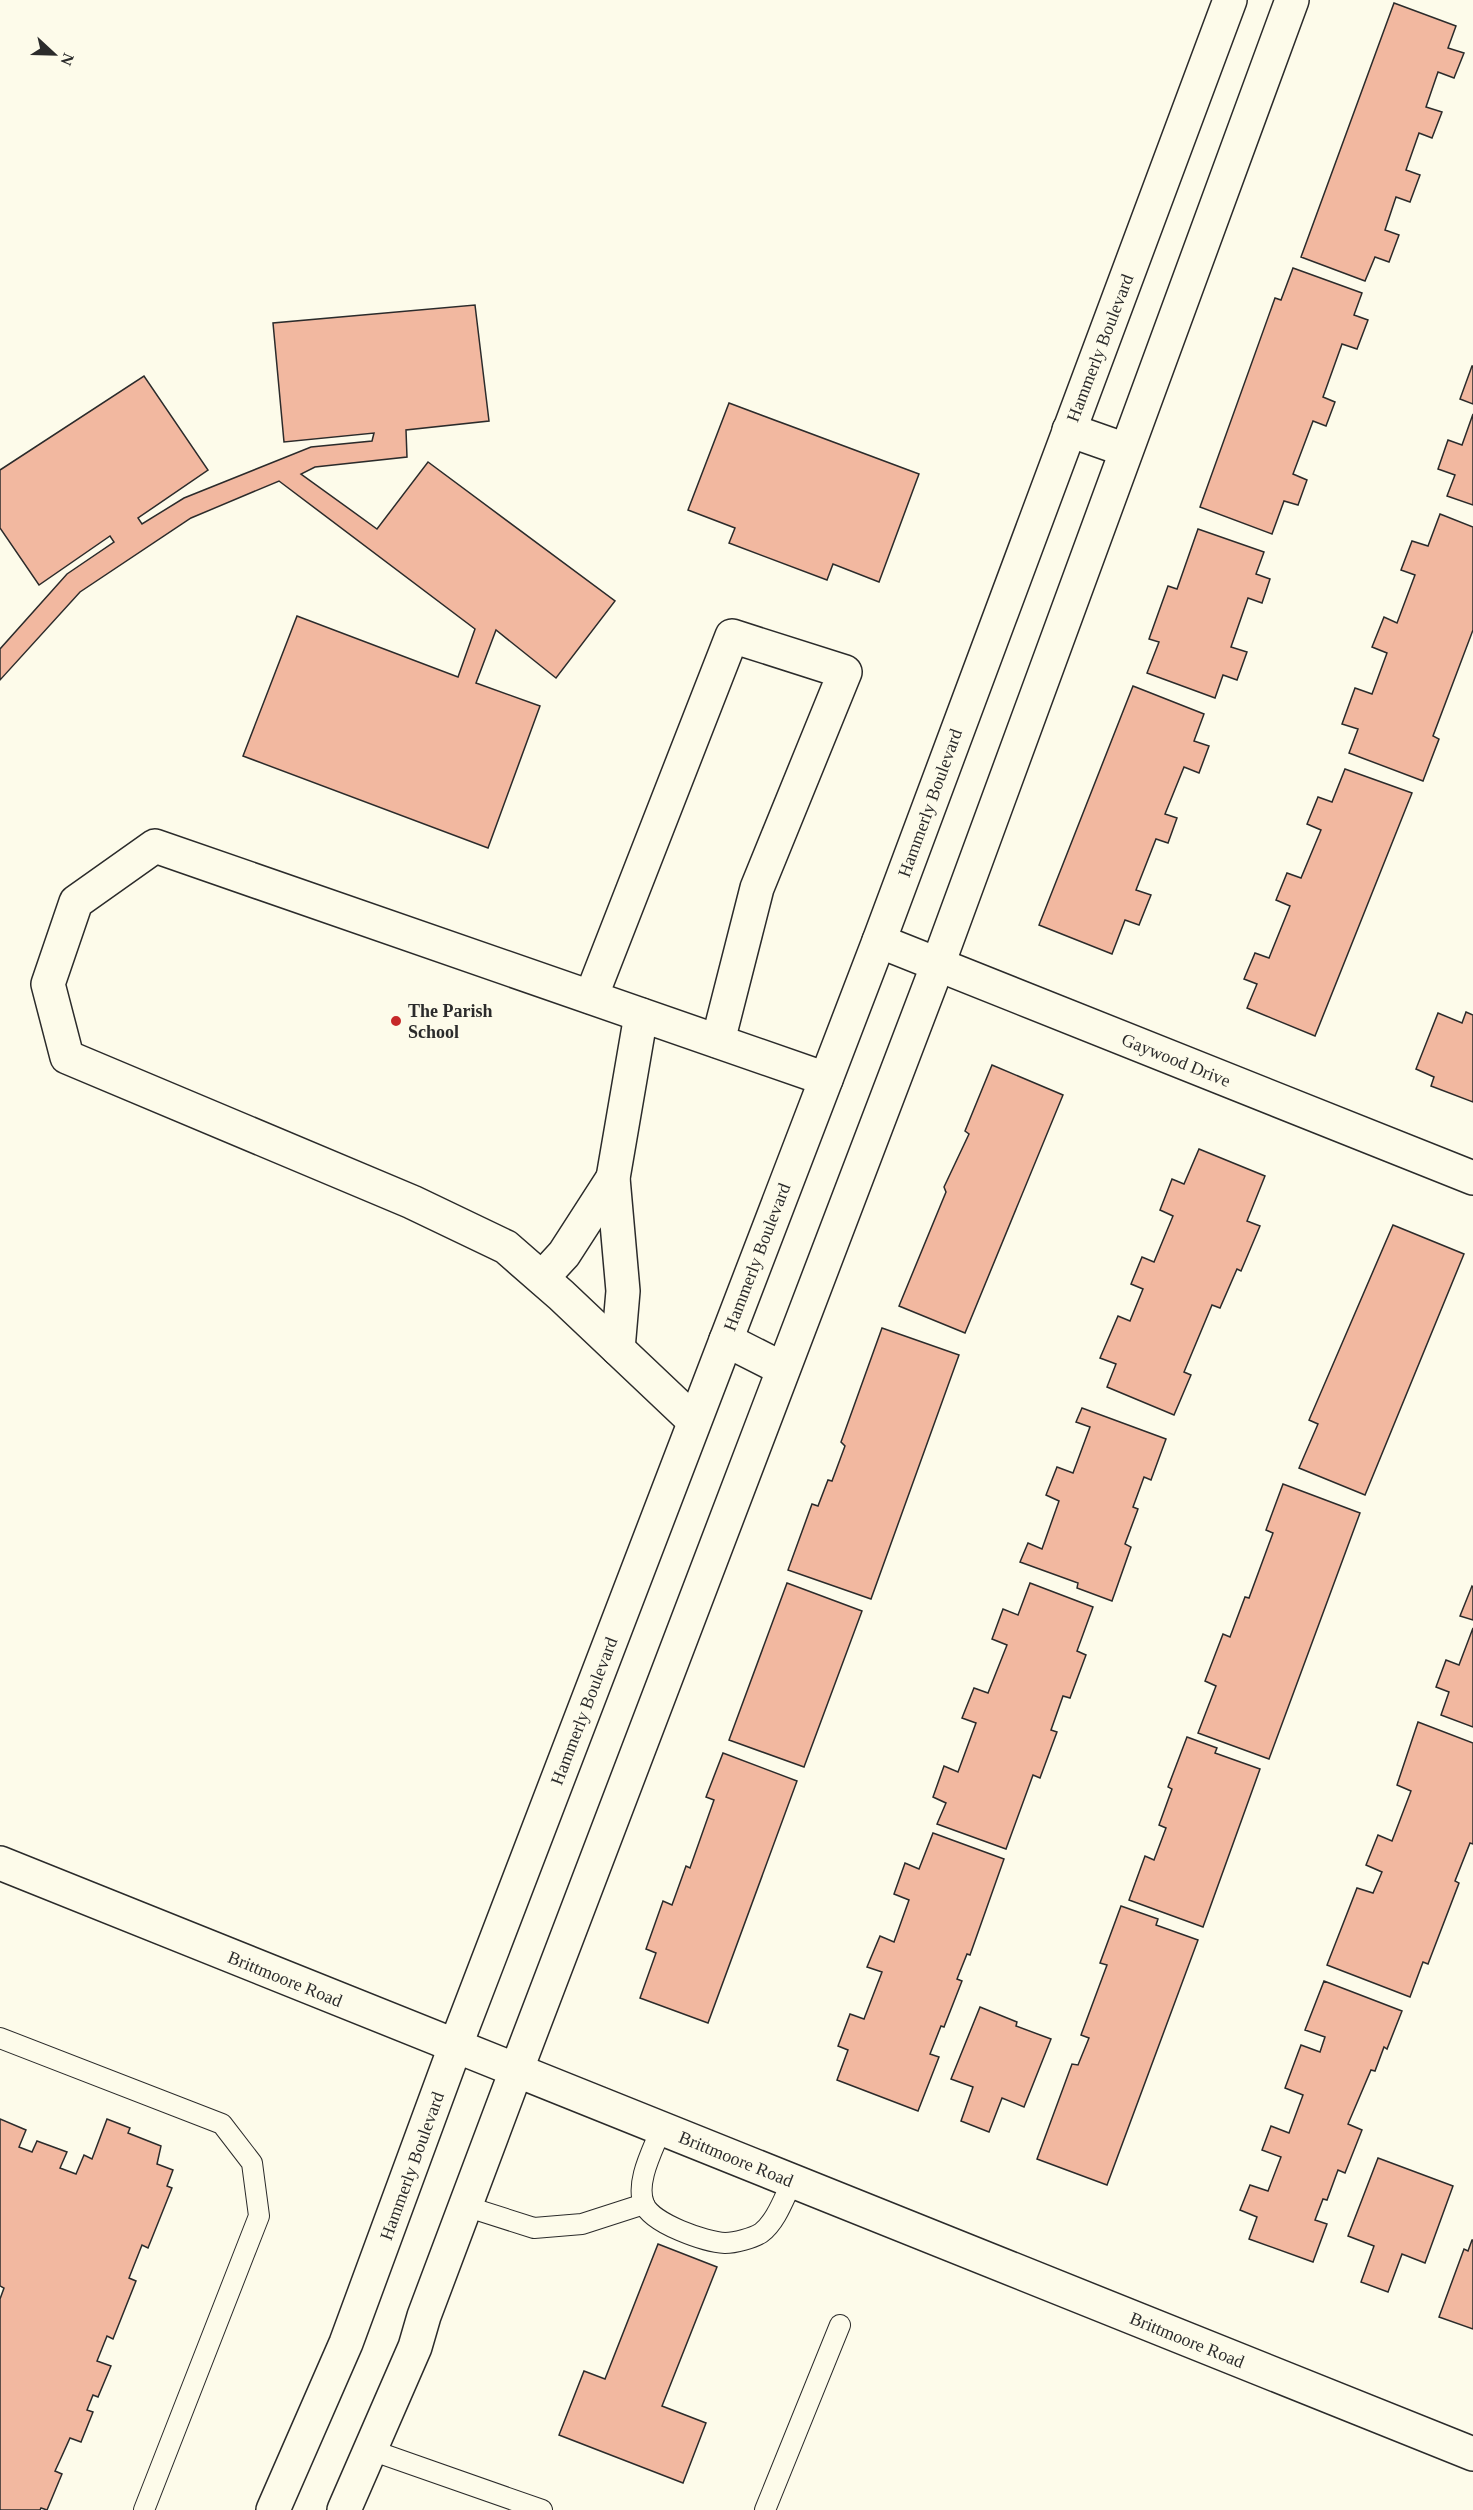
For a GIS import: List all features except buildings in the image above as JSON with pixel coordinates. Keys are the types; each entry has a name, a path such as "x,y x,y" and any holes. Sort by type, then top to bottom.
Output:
{"street":[{"name":"Hammerly Boulevard","path":"273,2510 346,2343 455,2047 879,941 1230,0"},
{"path":"344,2510 415,2346 424,2316 516,2071 938,964 1292,0"},
{"path":"1069,430 1126,450"},
{"path":"591,997 732,636 845,672 757,888 718,1041"},
{"path":"694,1421 506,1247 412,1202 67,1057 48,984 76,902 155,846 826,1079"},
{"name":"Gaywood Drive","path":"879,941 1473,1178"},
{"path":"618,1349 623,1291 614,1178 641,1015"},
{"path":"542,1278 564,1254 614,1178"},
{"path":"726,1340 783,1369"},
{"name":"Brittmoore Road","path":"0,1863 1473,2454"}],"lane":[{"path":"0,2038 222,2124 252,2163 259,2216 144,2510"},
{"path":"661,2129 644,2175 642,2189 644,2204 660,2222 727,2243 759,2234 770,2224 792,2182"},
{"path":"465,2206 534,2228 582,2224 644,2204"},
{"path":"765,2510 840,2325"},
{"path":"371,2450 542,2510"}],"place":[{"name":"The Parish School","path":"396,1021"}]}
